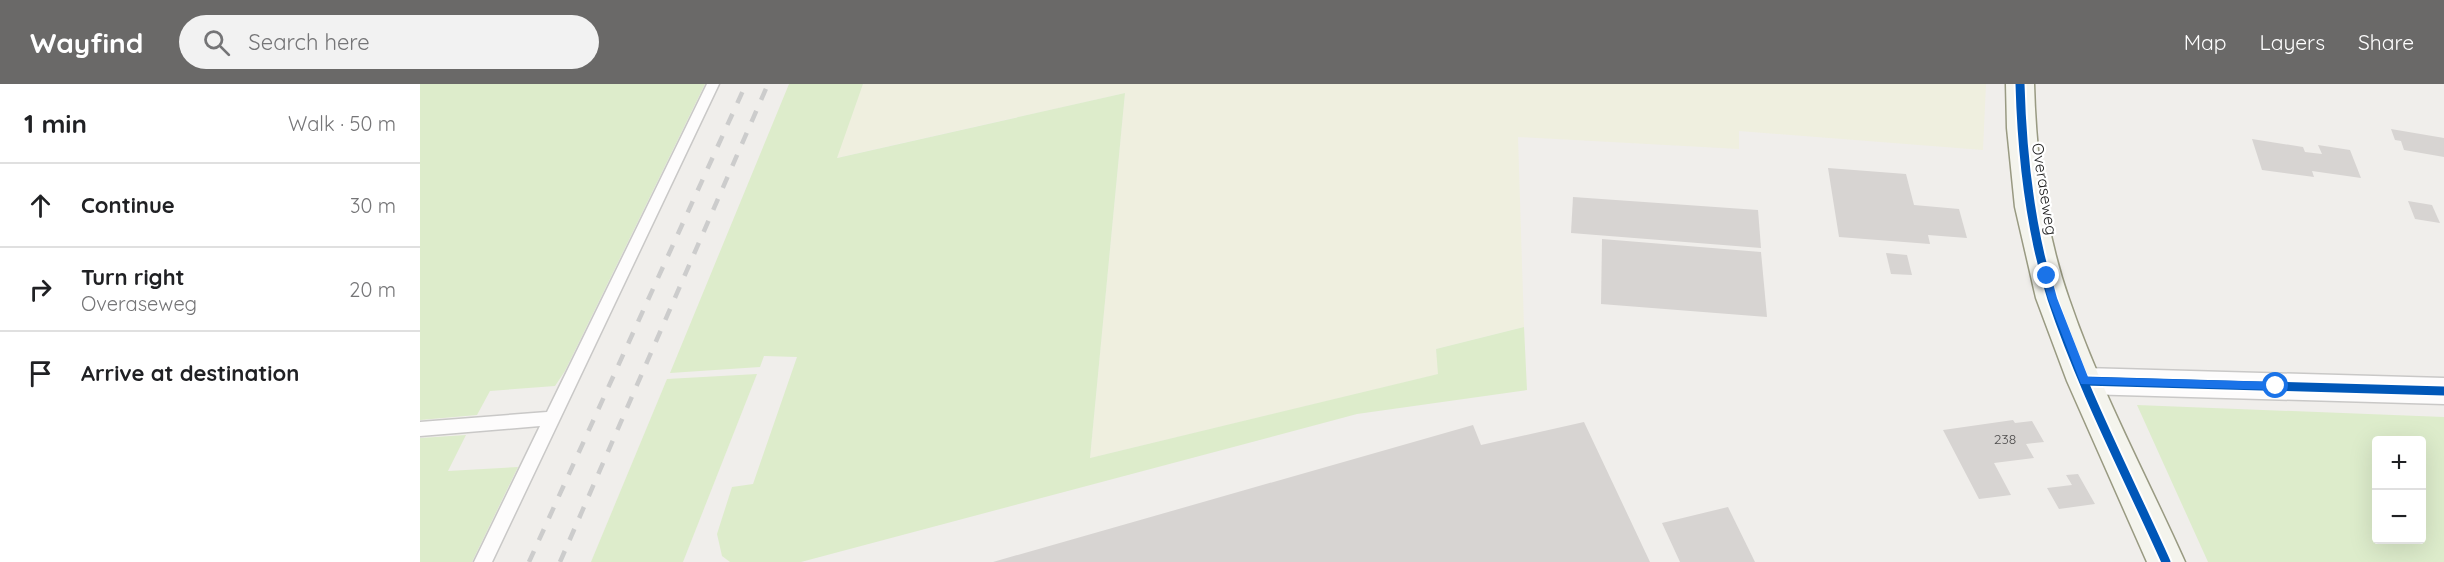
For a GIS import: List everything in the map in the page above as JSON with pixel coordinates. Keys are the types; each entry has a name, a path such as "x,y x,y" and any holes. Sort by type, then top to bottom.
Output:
{"street":[{"name":"Overaseweg","path":"2020,84 2021,128 2030,207 2052,298 2084,381 2166,562"},
{"path":"2084,381 2444,391"}],"lane":[{"path":"483,562 713,84"},
{"path":"420,429 554,418"}],"green space":[{"path":"420,84 705,84 565,371 555,386 490,391 477,415 420,420"},
{"path":"789,84 863,84 837,158 1125,93 1090,458 1438,374 1436,349 1524,327 1527,390 1357,414 801,562 730,562 722,556 717,534 732,487 753,484 797,357 764,356 760,367 670,373"},
{"path":"863,84 1986,84 1983,150 1739,131 1739,149 1518,137 1524,327 1436,349 1439,374 1090,458 1125,93 836,158"},
{"path":"757,374 683,562 591,562 667,379"},
{"path":"2137,405 2444,417 2444,562 2208,562"},
{"path":"466,435 448,471 518,467 472,562 420,562 420,438"}],"building":[{"path":"2391,129 2444,138 2444,157 2404,150 2401,141 2395,140"},
{"path":"2252,139 2303,147 2305,152 2322,154 2318,145 2350,150 2361,178 2312,171 2314,177 2262,170"},
{"path":"1828,168 1906,174 1914,205 1959,209 1967,238 1928,235 1930,244 1839,237"},
{"path":"1573,197 1758,210 1761,248 1571,233"},
{"path":"2408,201 2432,205 2440,223 2415,219"},
{"path":"1602,239 1761,252 1767,317 1601,304"},
{"path":"1886,253 1907,255 1912,275 1891,274"},
{"path":"2013,420 2015,423 2032,421 2044,442 2026,444 2034,458 1994,463 2011,495 1979,499 1943,430"},
{"path":"1584,422 1650,562 993,562 1473,425 1481,445"},
{"path":"2078,474 2095,504 2059,509 2047,488 2072,485 2066,475"},
{"path":"1728,507 1755,562 1680,562 1662,523"}],"railway":[{"path":"529,562 746,84"},
{"path":"560,562 768,84"}],"cycle path":[{"path":"2020,84 2021,128 2030,207 2052,298 2084,381 2166,562"},
{"path":"2084,381 2444,391"}],"route":[{"path":"2047,276 2052,298 2084,381 2276,386"}]}
